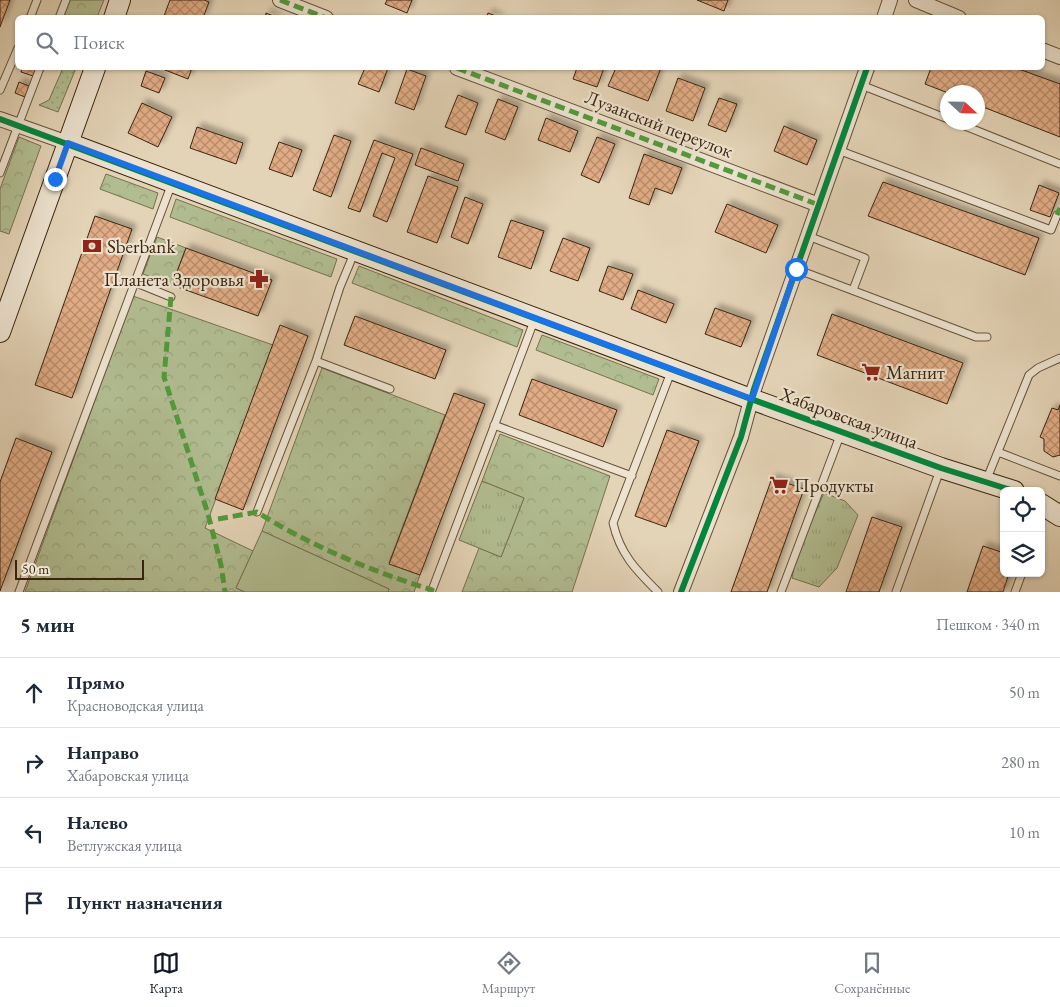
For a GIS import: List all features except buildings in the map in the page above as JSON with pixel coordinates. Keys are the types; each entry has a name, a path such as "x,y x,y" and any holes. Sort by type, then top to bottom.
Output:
{"street":[{"path":"115,15 120,0"},
{"path":"280,0 318,15"},
{"path":"885,15 890,0"},
{"path":"916,0 932,3 954,15"},
{"path":"1045,51 1060,57"},
{"path":"0,332 94,70"},
{"name":"Лузанский переулок","path":"463,70 819,205"},
{"path":"681,592 741,437 796,269 866,70"},
{"name":"Хабаровская улица","path":"0,119 752,399 941,468 1002,487"},
{"path":"1045,507 1060,516"}],"lane":[{"path":"31,15 37,0"},
{"path":"61,15 66,0"},
{"path":"0,90 15,55"},
{"path":"0,173 39,70"},
{"path":"861,85 940,117"},
{"path":"975,130 1060,164"},
{"path":"838,150 1051,230 1057,215"},
{"path":"19,592 172,182"},
{"path":"808,236 865,258 852,290"},
{"path":"257,512 316,361 340,287 356,251"},
{"path":"796,269 976,337 987,337"},
{"path":"134,282 171,297"},
{"path":"432,590 535,318"},
{"path":"986,482 1029,375 1038,368 1060,358"},
{"path":"316,361 390,389"},
{"path":"658,592 629,563 616,536 613,523 672,369"},
{"path":"494,425 632,476"},
{"path":"781,592 842,431"},
{"path":"998,452 1060,476"},
{"path":"896,592 941,468"},
{"path":"1015,592 1021,577"}],"green space":[{"path":"69,0 104,0 98,15 63,15"},
{"path":"62,70 75,70 58,112 39,105 49,100"},
{"path":"19,137 41,146 9,234 0,231 0,189"},
{"path":"106,174 158,193 153,209 100,189"},
{"path":"176,199 337,259 331,277 170,217"},
{"path":"157,237 186,248 172,285 143,274"},
{"path":"359,266 523,330 517,347 352,283"},
{"path":"133,296 273,345 205,528 253,551 236,588 245,592 25,592"},
{"path":"542,335 659,379 653,395 536,350"},
{"path":"322,368 445,415 389,563 420,575 414,592 388,592 389,589 262,531"},
{"path":"500,434 610,476 572,592 462,592 479,548 501,557 524,498 482,481"},
{"path":"482,481 524,498 501,557 459,540"},
{"path":"824,493 845,501 858,515 837,568 819,587 792,578 797,554"},
{"path":"262,531 389,589 388,592 245,592 236,588"}],"marked path":[{"path":"280,0 318,15"},
{"path":"462,70 819,205"},
{"path":"1057,215 1060,208"},
{"path":"171,297 164,377 208,514 221,565 225,592"},
{"path":"218,519 257,512 320,547 387,575 432,590 430,592"}],"cycle path":[{"path":"681,592 741,437 754,389 866,70"},
{"path":"0,119 751,399 941,468 1001,487"}],"place":[{"name":"Sberbank","path":"92,246"},
{"name":"Планета Здоровья","path":"259,279"},
{"name":"Магнит","path":"871,372"},
{"name":"Продукты","path":"779,485"}],"route":[{"path":"55,179 68,143 752,399 796,269"}]}
